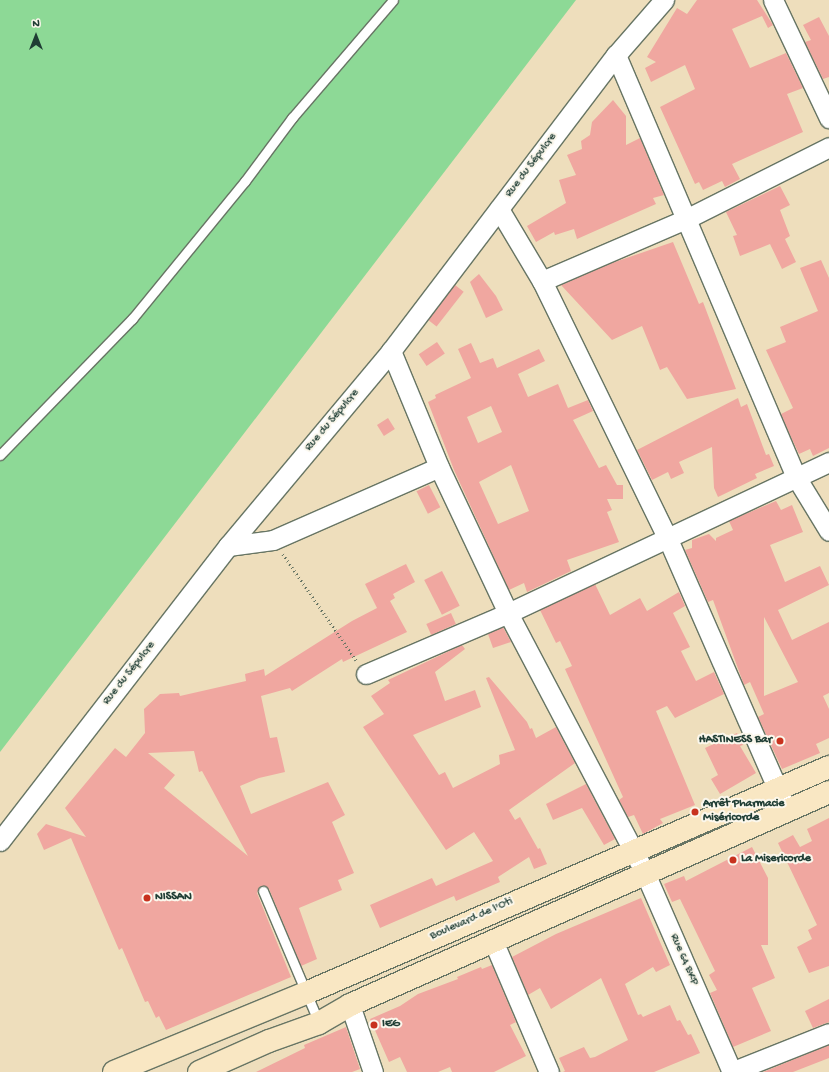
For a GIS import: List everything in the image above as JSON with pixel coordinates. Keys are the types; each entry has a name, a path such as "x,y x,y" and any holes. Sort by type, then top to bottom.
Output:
{"main road":[{"name":"Boulevard de l'Oti","path":"114,1072 306,992 633,849 829,767"},
{"path":"199,1072 319,1022 350,1005 494,943 645,873 829,792"}],"street":[{"name":"Rue du Sépulcre","path":"0,841 228,546 392,351 616,55 664,0"},
{"path":"773,0 829,118"},
{"path":"616,55 796,477 829,531"},
{"path":"542,281 686,219 829,147"},
{"path":"499,209 542,281 667,537 787,810"},
{"name":"Rue 64 BKP","path":"392,351 439,467 508,613 645,873 732,1072"},
{"path":"366,674 508,613 829,462"},
{"path":"228,546 273,540 439,467"},
{"path":"494,943 549,1072"},
{"path":"350,1005 373,1072"},
{"path":"732,1072 829,1033"}],"lane":[{"path":"0,455 132,319 245,181 297,112 393,0"},
{"path":"263,891 319,1022"}],"path":[{"path":"273,540 366,674"}],"green space":[{"path":"0,0 576,0 0,752"}],"building":[{"path":"697,0 757,0 773,25 768,28 762,16 732,29 750,68 786,53 803,88 787,94 803,132 732,164 740,179 725,187 722,181 703,190 699,182 695,184 660,107 695,89 685,65 651,82 645,68 656,62 647,57 677,8 687,14"},
{"path":"819,17 829,36 829,77 823,79 805,42 811,40 803,25"},
{"path":"613,100 626,116 626,145 640,138 664,195 653,198 656,204 577,239 574,229 555,235 554,232 536,242 527,226 566,203 559,180 576,175 567,155 582,149 581,141 590,135 592,122"},
{"path":"780,186 790,205 780,210 790,236 785,239 796,262 782,269 770,244 740,256 733,236 737,235 726,212"},
{"path":"673,242 699,304 703,302 736,389 687,399 667,367 660,370 642,326 612,340 561,285 612,263"},
{"path":"821,260 829,278 829,448 813,456 810,449 799,454 790,435 781,414 793,408 766,350 786,342 780,327 818,311 800,268"},
{"path":"479,274 496,296 503,310 486,318 470,282"},
{"path":"455,285 464,292 437,326 428,320"},
{"path":"437,342 445,354 427,366 419,354"},
{"path":"471,343 480,363 493,358 497,368 539,349 545,361 518,374 528,397 558,384 568,408 588,400 593,411 573,420 599,468 606,465 617,485 623,485 623,499 607,499 612,510 607,512 619,542 567,560 571,571 527,592 524,583 509,590 454,470 428,402 436,398 435,395 471,378 458,349","holes":["491,406 502,432 478,443 467,417","511,465 529,511 498,524 479,482"]},
{"path":"738,398 741,407 747,404 766,455 769,454 774,466 755,474 757,478 718,497 714,488 712,447 679,462 684,473 671,479 668,472 652,480 637,450"},
{"path":"388,418 395,429 384,436 377,425"},
{"path":"429,485 440,507 428,514 417,491"},
{"path":"776,501 781,510 792,505 803,532 770,545 785,582 820,566 829,585 778,610 792,640 829,622 829,693 823,696 829,709 829,738 816,744 820,753 782,769 758,717 764,714 750,682 744,685 713,600 708,602 685,550 692,548 692,540 709,534 716,541 716,538 733,530 729,521","holes":["764,617 798,682 764,696"]},
{"path":"406,564 415,582 393,594 395,598 390,601 407,632 343,662 342,659 292,691 290,688 261,696 270,738 277,737 285,772 259,778 240,786 251,814 328,782 345,815 332,822 354,873 338,880 342,890 299,908 317,959 301,966 269,889 260,886 257,893 291,977 166,1030 159,1016 156,1018 148,1001 145,1002 122,948 119,950 71,838 44,850 37,834 46,824 86,837 65,808 115,748 126,757 145,733 144,709 160,694 179,693 180,696 246,681 245,674 264,669 265,676 352,621 377,608 365,584","holes":["194,751 199,772 202,771 248,856 164,788 175,775 148,753"]},
{"path":"442,571 460,606 442,615 424,580"},
{"path":"595,584 610,615 640,598 647,611 679,592 685,606 673,613 690,647 681,651 696,681 714,672 724,694 675,718 667,706 656,711 695,805 660,819 663,823 643,834 634,815 628,817 619,800 623,797 565,669 572,666 560,641 556,643 540,610"},
{"path":"451,613 456,624 431,635 426,624"},
{"path":"503,627 511,642 493,648 488,634"},
{"path":"462,645 465,649 435,672 445,701 475,690 481,707 413,735 439,775 445,772 453,788 500,764 499,755 515,750 486,678 489,677 527,722 530,729 532,728 536,738 556,727 575,763 509,810 515,820 520,817 538,849 540,848 547,864 534,869 529,857 498,877 500,882 456,901 454,896 380,928 370,905 432,878 436,886 493,861 474,832 446,850 363,727 384,714 371,696 390,683 388,680"},
{"path":"737,733 743,745 740,746 756,773 720,794 711,779 718,775 705,748"},
{"path":"586,784 615,839 604,845 582,808 553,820 546,804"},
{"path":"829,818 829,966 809,973 797,947 812,939 808,930 817,925 778,843 793,835 800,847 812,841 807,829"},
{"path":"752,847 768,878 768,945 761,945 775,978 752,988 771,1031 733,1047 710,993 717,990 709,975 715,971 680,899 672,902 664,884 684,876 686,881"},
{"path":"641,898 670,965 656,972 653,967 625,984 638,1015 641,1014 643,1017 670,1005 677,1021 680,1020 688,1035 691,1034 700,1053 654,1072 563,1072 565,1071 559,1058 584,1047 590,1058 595,1057 628,1040 601,978 551,1009 540,988 528,995 512,957 556,934"},
{"path":"492,965 516,1022 510,1025 526,1056 494,1072 452,1072 450,1067 438,1072 407,1072 400,1057 389,1062 370,1019 400,1006 418,994 458,979 457,977 481,967 482,969"},
{"path":"829,999 829,1022 813,1028 805,1011"},
{"path":"346,1027 360,1069 352,1072 256,1072 305,1048 304,1045"},
{"path":"829,1045 829,1058 793,1072 763,1072"}],"place":[{"name":"HASTINESS Bar","path":"780,741"},
{"name":"Arrêt Pharmacie Miséricorde","path":"695,812"},
{"name":"La Misericorde","path":"733,860"},
{"name":"NISSAN","path":"147,898"},
{"name":"IEG","path":"374,1025"}]}
